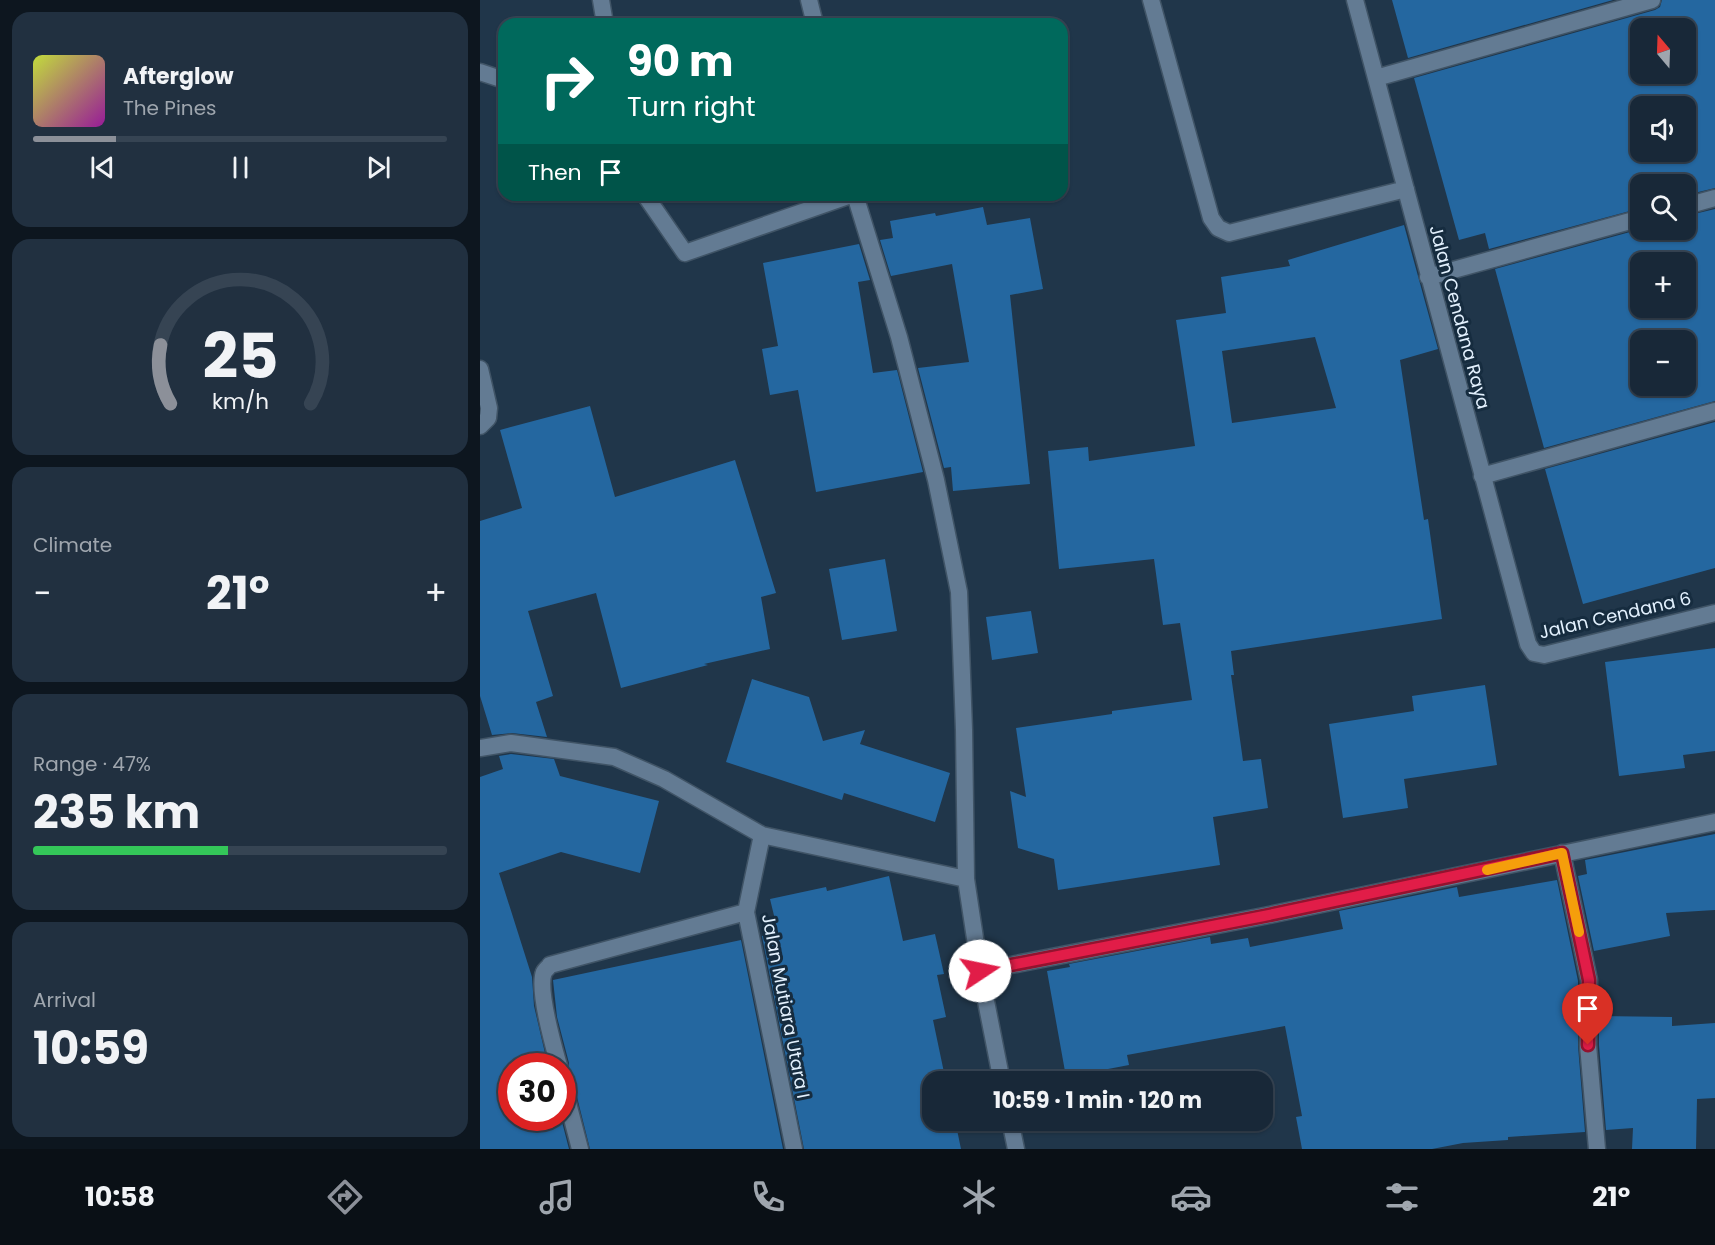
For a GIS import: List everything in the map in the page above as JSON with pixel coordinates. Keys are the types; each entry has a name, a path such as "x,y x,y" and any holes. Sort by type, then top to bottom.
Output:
{"street":[{"path":"601,0 604,18"},
{"path":"809,0 814,18"},
{"path":"1151,0 1210,218 1218,228 1229,233 1406,189"},
{"name":"Jalan Cendana Raya","path":"1355,0 1528,644"},
{"path":"1376,78 1652,0"},
{"path":"480,72 498,78"},
{"path":"1696,203 1715,198"},
{"path":"649,201 686,253 836,201"},
{"path":"855,201 898,337 933,469 959,592 966,879 980,971 1000,1071"},
{"path":"1428,276 1630,221"},
{"path":"480,369 489,408 488,418 480,426"},
{"path":"1482,476 1715,411"},
{"name":"Jalan Cendana 6","path":"1528,644 1534,653 1545,655 1715,613"},
{"path":"480,748 511,743 614,757 664,779 762,835 966,879"},
{"path":"980,971 1264,916 1715,822"},
{"name":"Jalan Mutiara Utara I","path":"762,835 746,912 794,1149"},
{"path":"1562,853 1589,980 1588,1045 1597,1149"},
{"path":"556,1053 545,1005 544,972 550,965 746,912"},
{"path":"575,1131 580,1149"},
{"path":"1012,1131 1016,1149"}],"building":[{"path":"1392,0 1613,0 1408,58"},
{"path":"1662,0 1715,0 1715,188 1696,193 1696,174 1630,174 1630,211 1489,249 1485,233 1459,240 1414,78 1660,7"},
{"path":"983,207 987,225 1030,218 1043,289 1010,295 1030,484 953,491 951,467 944,468 918,368 969,362 952,264 891,276 880,240 893,238 890,221 935,213 936,216"},
{"path":"1715,209 1715,401 1544,448 1495,269 1630,232 1630,240 1696,240 1696,214"},
{"path":"1404,225 1438,349 1400,360 1424,520 1428,519 1442,619 1231,651 1234,675 1231,675 1243,761 1261,759 1268,808 1213,817 1220,865 1058,890 1054,859 1018,848 1010,791 1026,797 1016,728 1192,700 1180,623 1163,625 1154,559 1059,569 1048,451 1088,447 1089,461 1195,446 1176,320 1226,313 1221,277 1290,266 1288,260","holes":["1315,337 1336,408 1232,423 1222,351"]},
{"path":"859,244 870,280 858,282 873,373 897,370 923,472 816,492 798,390 770,395 762,349 778,346 763,263"},
{"path":"590,406 615,497 735,460 776,593 761,597 770,649 704,664 708,665 621,688 596,593 528,611 553,696 536,702 547,737 512,733 492,735 480,696 480,521 522,508 500,430"},
{"path":"1715,422 1715,568 1583,604 1545,469"},
{"path":"885,559 897,631 842,640 829,569"},
{"path":"1031,611 1038,653 992,660 986,617"},
{"path":"1715,648 1715,751 1683,755 1685,768 1619,776 1605,662"},
{"path":"752,679 809,697 823,741 865,730 860,744 950,773 935,822 844,793 842,800 726,762"},
{"path":"1485,685 1497,765 1404,779 1408,808 1343,818 1329,724 1414,711 1412,696"},
{"path":"511,754 554,759 560,776 659,801 640,873 561,852 499,873 532,977 534,1006 545,1053 498,1053 498,1131 564,1131 569,1149 480,1149 480,777 503,769 499,756"},
{"path":"1715,834 1715,910 1666,913 1670,936 1594,951 1578,876 1587,874 1585,860"},
{"path":"889,876 903,941 935,934 944,974 937,975 946,1017 933,1020 944,1071 922,1071 922,1131 957,1131 961,1149 804,1149 762,936 778,932 770,899 826,887 827,891"},
{"path":"1557,880 1578,981 1578,1046 1585,1132 1508,1137 1508,1140 1463,1143 1432,1149 1302,1149 1296,1117 1302,1116 1285,1026 1127,1055 1129,1065 1098,1071 1065,1071 1047,971 1070,967 1069,964 1210,937 1211,944 1248,938 1250,947 1343,929 1339,911 1457,887 1459,897"},
{"path":"741,940 783,1149 590,1149 576,1093 576,1053 566,1053 557,1017 553,980"},
{"path":"1599,1016 1672,1017 1672,1026 1715,1023 1715,1098 1697,1099 1696,1149 1632,1149 1633,1128 1606,1130"}],"slow traffic":[{"path":"1487,870 1562,853 1579,932"}],"route":[{"path":"980,971 1264,916 1562,853 1589,980 1588,1045"}]}
